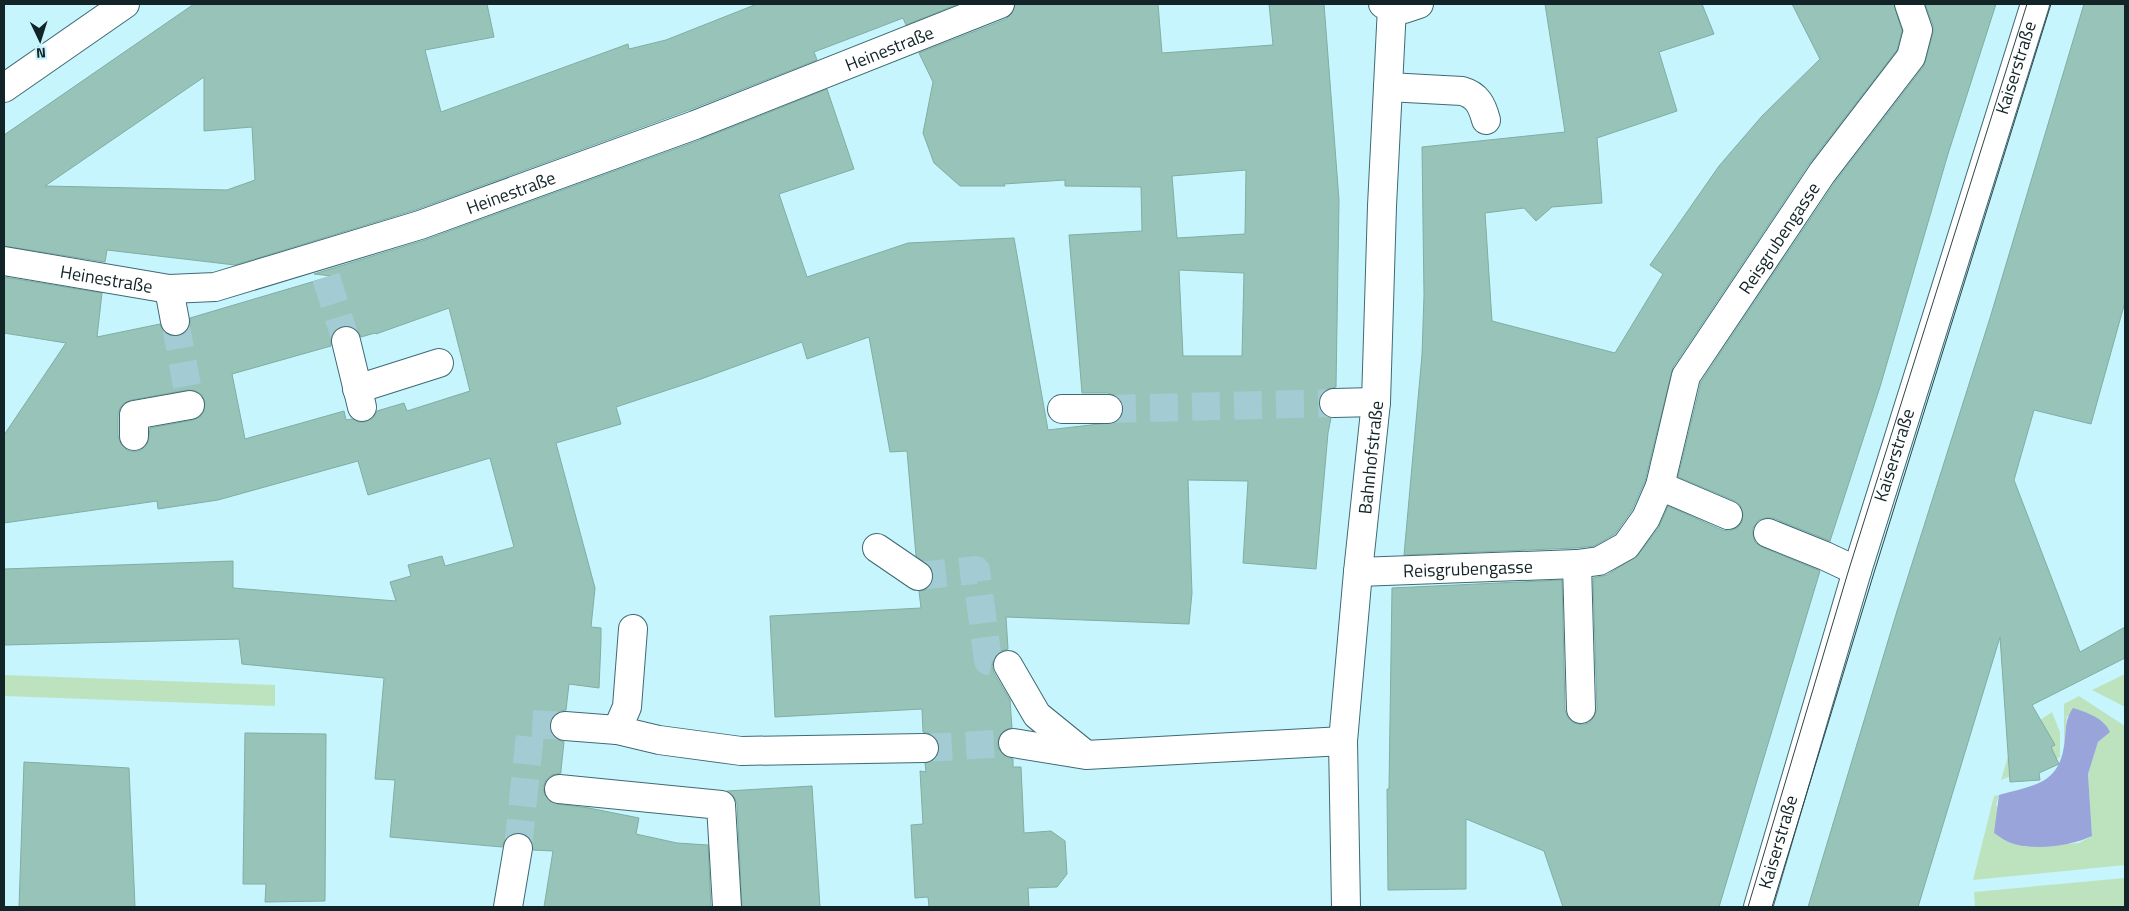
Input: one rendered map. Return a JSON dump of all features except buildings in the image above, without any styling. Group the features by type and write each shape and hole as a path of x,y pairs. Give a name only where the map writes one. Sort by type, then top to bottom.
{"street":[{"path":"4,88 125,4"},
{"name":"Heinestraße","path":"4,261 168,289 215,287 323,267 420,225 695,125 1000,4"},
{"path":"1387,6 1404,9 1420,4"},
{"name":"Reisgrubengasse","path":"1358,572 1577,564 1599,561 1626,546 1646,518 1660,486 1686,376 1822,172 1911,57 1918,30 1909,4"},
{"name":"Kaiserstraße","path":"1758,907 1857,571 2035,4"},
{"name":"Bahnhofstraße","path":"1346,907 1343,741 1376,402 1388,87 1387,6"},
{"path":"1388,87 1470,93 1478,99 1486,120"},
{"path":"168,289 175,321"},
{"path":"346,341 360,398 439,363"},
{"path":"1334,403 1376,402"},
{"path":"134,436 134,415 190,406"},
{"path":"1062,409 1108,409"},
{"path":"1660,486 1728,515"},
{"path":"1768,533 1857,571"},
{"path":"877,548 918,576"},
{"path":"1577,564 1581,709"},
{"path":"617,730 627,707 633,629"},
{"path":"1008,665 1037,715 1086,755"},
{"path":"565,726 617,730 659,740 741,751 924,748"},
{"path":"1013,743 1086,755 1343,741"},
{"path":"559,789 721,806 727,907"},
{"path":"508,907 518,848"}],"green space":[{"path":"2125,674 2125,707 2092,690"},
{"path":"4,675 275,685 275,706 4,696"},
{"path":"2079,696 2125,726 2125,865 1973,880 1994,796 1999,795 1996,805 2025,847 2079,843 2092,836 2088,774 2098,742 2110,731 2067,716 2064,748 2064,704"},
{"path":"2052,712 2060,732 2060,757 2001,780 2013,739"},
{"path":"2125,878 2125,907 1975,907 1974,892"}],"water":[{"path":"2073,708 2099,719 2110,732 2098,742 2088,774 2092,836 2063,845 2041,847 2030,847 2009,842 1994,833 1999,795 2036,784 2045,780 2053,773 2063,753 2067,722"}],"tunnel":[{"path":"326,277 346,341"},
{"path":"175,321 187,386"},
{"path":"1108,409 1334,403"},
{"path":"918,576 976,570 988,661 1008,665"},
{"path":"518,848 531,724 565,726"},
{"path":"924,748 1013,743"}],"tram line":[{"path":"1748,907 1849,569 2027,4"},
{"path":"1772,907 2051,4"}]}
